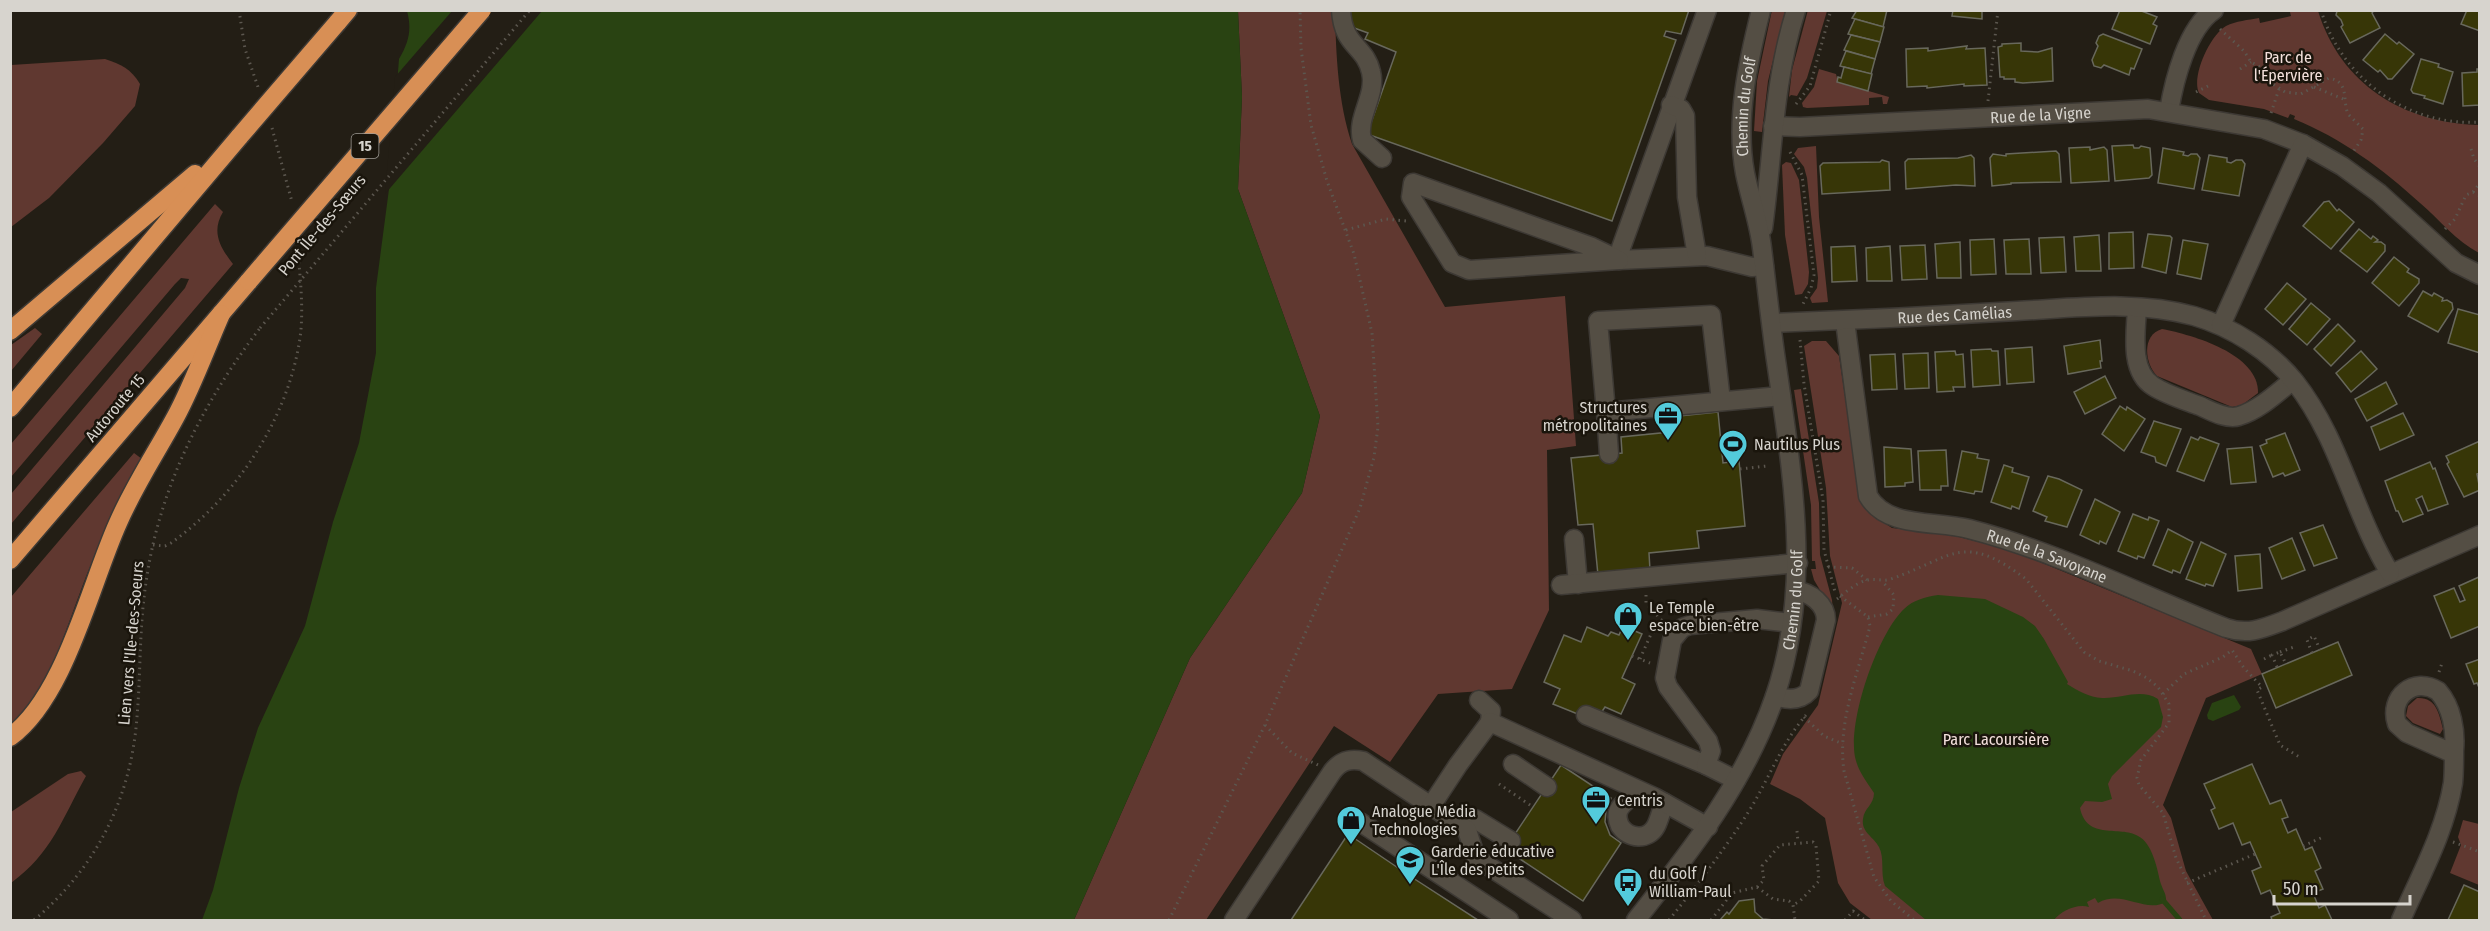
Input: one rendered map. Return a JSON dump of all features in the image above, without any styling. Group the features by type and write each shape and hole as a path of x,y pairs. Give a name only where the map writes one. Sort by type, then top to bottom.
{"highway":[{"path":"10,408 348,10"},
{"name":"Pont Île-des-Sœurs","path":"249,281 482,10"},
{"path":"10,331 118,242 240,136"},
{"name":"Autoroute 15","path":"10,560 249,281"},
{"path":"10,737 34,714 53,685 118,522 176,416 221,314"}],"street":[{"path":"1341,10 1346,36 1364,57 1371,70 1372,87 1361,130 1362,140 1382,158"},
{"path":"1619,260 1621,248 1671,105 1707,10"},
{"name":"Chemin du Golf","path":"1636,921 1708,826 1758,738 1775,696 1796,591 1798,563 1796,502 1761,239 1745,171 1743,135 1746,77 1761,10"},
{"name":"Chemin du Golf","path":"1761,239 1771,172 1773,126 1780,69 1796,10"},
{"path":"2169,111 2176,79 2194,33 2200,22 2216,19"},
{"path":"1671,105 1681,109 1685,116 1687,197 1696,256"},
{"name":"Rue de la Vigne","path":"1773,126 1800,127 2144,109 2169,111 2264,129 2303,144 2342,166 2379,193 2456,263 2480,275"},
{"path":"2221,325 2303,144"},
{"path":"1619,260 1592,247 1413,183 1412,197 1452,262 1469,270 1696,256 1713,257 1752,267 1764,266"},
{"name":"Rue des Camélias","path":"1772,323 2104,307 2178,312 2221,325 2251,344 2293,380 2312,405 2328,432 2376,547 2391,573"},
{"path":"2137,308 2136,347 2139,367 2146,380 2158,388 2220,415 2234,417 2257,408 2293,380"},
{"path":"1609,454 1598,321 1711,315 1721,401"},
{"name":"Rue de la Savoyane","path":"1845,321 1868,496 1873,504 1886,515 1903,520 1965,528 2008,540 2220,626 2244,632 2266,628 2480,535"},
{"path":"1606,412 1781,396"},
{"path":"1574,538 1569,584 1798,563"},
{"path":"1775,696 1793,699 1806,695 1809,691 1826,620 1824,610 1815,598 1802,591 1796,591"},
{"path":"1706,765 1711,751 1708,741 1668,687 1665,678 1675,636 1682,628 1690,625 1757,619 1791,623"},
{"path":"1431,806 1490,722 1491,711 1479,700"},
{"path":"1586,715 1706,765 1736,780"},
{"path":"1490,722 1665,803 1708,826"},
{"path":"2401,921 2443,822 2452,785 2454,754"},
{"path":"1234,921 1332,772 1340,764 1349,760 1363,761 1467,830 1476,858 1572,921"},
{"path":"1513,764 1547,787"},
{"path":"1637,790 1623,801 1618,811 1618,823 1628,834 1639,837 1653,830 1665,803"},
{"path":"1476,819 1511,841"},
{"path":"1360,822 1509,921"}],"path":[{"path":"239,10 245,49 253,73"},
{"name":"Pont Île-des-Sœurs","path":"260,328 530,10"},
{"path":"1169,921 1265,725 1360,508 1374,457 1377,427 1372,333 1346,230 1327,181 1311,125 1301,48 1300,10"},
{"path":"1796,104 1812,80 1831,10"},
{"path":"1988,101 1998,10"},
{"path":"2321,10 2327,30 2346,61 2369,85 2386,97 2427,117 2480,122"},
{"path":"2216,19 2252,62 2260,67 2279,89 2301,94 2322,80 2336,80 2344,89 2348,114 2363,129 2361,140 2352,153"},
{"path":"2240,69 2252,62"},
{"path":"2196,92 2208,86"},
{"path":"2313,87 2346,100"},
{"path":"2271,114 2279,89"},
{"path":"274,134 292,198"},
{"path":"1790,150 1802,175 1814,274 1811,288 1803,302"},
{"path":"2471,150 2480,167"},
{"path":"2473,192 2480,183"},
{"path":"2444,230 2456,219 2468,192 2480,196"},
{"path":"1346,230 1386,219 1428,224"},
{"path":"153,545 165,546 193,526 233,485 255,454 278,407 295,359 301,321 301,291"},
{"name":"Lien vers l'Ile-des-Soeurs","path":"34,921 72,884 94,855 112,823 131,763 136,731 144,594 153,545 172,480 198,423 230,370 260,328"},
{"path":"1740,469 1767,466"},
{"path":"1882,581 1894,595 1893,609 1887,614 1868,617 1838,597 1867,580 1882,581 1910,573 1953,552 1970,551 1979,554 2015,571 2026,579 2090,658 2133,671 2146,678 2163,694 2169,704 2169,723 2141,760 2137,778 2139,785 2163,813 2187,884 2206,921"},
{"path":"1828,567 1852,568 1867,580"},
{"path":"1646,603 1669,627"},
{"path":"1868,617 1870,626 1846,718 1843,744 1844,771 1874,877 1891,901 1914,921"},
{"path":"1640,659 1651,634 1664,623"},
{"path":"2309,632 2311,638"},
{"path":"2312,653 2307,640 2314,636 2320,650"},
{"path":"2264,659 2294,647"},
{"path":"2163,694 2184,674 2232,651 2262,687 2256,690 2280,745 2301,758"},
{"path":"2280,652 2286,664"},
{"path":"2272,655 2277,667"},
{"path":"1632,656 1657,665"},
{"path":"1804,717 1824,736 1843,744"},
{"path":"1265,725 1292,753 1332,772"},
{"path":"1499,784 1533,807"},
{"path":"1797,831 1798,842"},
{"path":"2303,846 2323,837"},
{"path":"1711,921 1732,893 1757,887 1764,880 1762,866 1776,848 1780,845 1809,841 1816,846 1819,881 1793,905"},
{"path":"2453,842 2480,852"},
{"path":"2187,884 2255,854"},
{"path":"1757,887 1773,899 1785,899 1793,905 1795,921"},
{"path":"1845,921 1853,911 1865,921"}],"green space":[{"path":"1772,10 1785,11 1768,81 1762,132 1754,131 1757,81"},
{"path":"1808,10 1827,11 1807,78 1797,96 1789,97 1792,70"},
{"path":"1238,11 1335,11 1341,95 1352,144 1445,307 1565,296 1576,446 1547,450 1549,610 1512,689 1438,694 1390,762 1334,726 1206,920 1074,920 1190,658 1302,493 1320,416 1238,189 1242,97"},
{"name":"Parc de l'Épervière","path":"2318,11 2328,37 2342,60 2359,79 2379,95 2401,108 2425,117 2451,123 2479,125 2479,253 2455,236 2406,190 2376,166 2328,135 2294,119 2295,116 2290,114 2288,118 2264,109 2209,100 2199,93 2197,86 2200,67 2208,47 2220,31 2234,23 2259,18 2260,23 2291,16 2290,12"},
{"path":"105,59 125,68 140,84 135,106 103,143 49,198 11,227 11,65"},
{"path":"1819,69 1836,74 1838,82 1889,97 1887,104 1883,104 1882,97 1869,98 1869,105 1803,107 1802,103 1814,87"},
{"path":"1816,146 1819,217 1828,302 1812,303 1810,298 1817,288 1818,278 1807,178 1804,167 1794,154 1798,148"},
{"path":"1786,162 1791,163 1799,180 1809,272 1808,284 1802,294 1795,295 1785,235 1782,165"},
{"path":"215,204 223,212 219,219 217,233 224,252 233,264 11,524 11,494 185,288 189,279 181,278 175,284 11,477 11,444"},
{"path":"35,328 42,334 11,371 11,345"},
{"path":"2162,329 2206,342 2236,357 2248,367 2255,379 2258,393 2242,405 2232,407 2157,376 2150,364 2147,350 2151,337"},
{"name":"Parc Lacoursière","path":"1812,341 1826,341 1839,356 1860,498 1869,513 1892,528 1947,534 2011,550 2251,649 2262,674 2206,698 2163,805 2171,818 2186,871 2213,920 1872,920 1850,903 1838,883 1825,818 1800,799 1770,784 1783,754 1818,705 1842,603 1830,556 1826,488 1804,346"},
{"path":"1801,389 1819,503 1820,555 1833,612 1814,580 1811,569 1816,569 1815,561 1812,561 1811,505 1794,390"},
{"path":"134,453 142,459 83,583 50,669 26,708 11,725 11,597"},
{"path":"2417,698 2429,700 2436,707 2443,729 2440,734 2413,723 2406,716 2408,706"},
{"path":"81,771 86,776 55,834 37,860 11,883 11,812 68,774"},
{"path":"2463,820 2479,824 2479,885 2450,873 2461,845 2458,837"}],"shaded area":[{"path":"407,11 1238,11 1242,97 1238,189 1320,416 1302,493 1190,658 1074,920 202,920 213,890 239,788 258,728 305,626 333,522 359,443 376,353 376,288 389,189 399,59 409,30"},
{"path":"1938,595 1985,599 2023,617 2035,626 2044,639 2068,682 2067,684 2079,691 2102,698 2144,694 2158,699 2163,717 2161,727 2112,776 2108,784 2112,799 2102,802 2085,801 2080,808 2089,825 2105,830 2131,833 2143,839 2153,856 2166,902 2150,905 2107,899 2098,903 2095,898 2087,902 2089,907 2079,906 2070,909 2054,920 1926,920 1885,886 1881,852 1863,824 1865,812 1874,793 1856,762 1854,741 1856,722 1860,701 1875,657 1894,621 1911,603"},
{"path":"2234,695 2241,707 2239,710 2213,721 2208,719 2207,715 2212,703"}],"pier":[{"path":"452,11 542,11 385,194 395,77"}],"building":[{"path":"1351,10 1689,10 1681,34 1666,31 1664,36 1676,40 1612,221 1367,134 1396,52 1365,39 1368,33 1346,25"},
{"path":"1857,10 1887,10 1883,27 1852,18"},
{"path":"1953,10 1982,10 1982,19 1952,16"},
{"path":"2120,10 2139,10 2157,17 2153,24 2157,26 2150,44 2112,29"},
{"path":"2374,10 2372,13 2380,28 2350,43 2341,27 2343,25 2341,20 2336,15 2337,11"},
{"path":"2467,10 2480,10 2480,31 2461,24"},
{"path":"1855,19 1884,27 1880,42 1848,34"},
{"path":"2103,34 2142,49 2129,75 2104,65 2101,68 2094,66 2092,60 2098,46 2096,43 2099,36"},
{"path":"2385,34 2414,54 2392,79 2388,79 2380,70 2378,72 2363,60"},
{"path":"1851,35 1880,42 1875,59 1844,50"},
{"path":"2021,43 2021,51 2038,52 2052,48 2053,81 2023,83 2015,82 2015,79 2000,77 1998,47 2002,44"},
{"path":"1967,46 1966,49 1985,48 1987,85 1907,87 1906,49 1928,48 1928,51"},
{"path":"1846,51 1875,59 1871,74 1840,66"},
{"path":"2421,59 2439,64 2438,67 2453,72 2443,104 2424,98 2425,96 2413,93 2411,90"},
{"path":"1844,67 1872,74 1868,91 1837,82 1838,77 1841,78"},
{"path":"2477,69 2480,69 2480,105 2463,106 2462,73 2477,72"},
{"path":"2133,145 2134,148 2141,146 2150,148 2152,175 2149,178 2115,181 2112,146"},
{"path":"2090,147 2090,150 2104,147 2107,150 2109,181 2071,183 2069,148"},
{"path":"2163,148 2184,152 2183,155 2188,156 2197,154 2200,158 2194,189 2158,183"},
{"path":"2056,151 2059,154 2061,182 2011,183 1992,186 1990,158 1993,154 2006,156 2006,154"},
{"path":"1971,155 1974,158 1975,186 1956,185 1906,189 1905,162 1908,159 1958,158"},
{"path":"2209,155 2227,158 2227,162 2231,163 2242,160 2245,164 2239,196 2202,190"},
{"path":"1882,160 1889,162 1890,190 1822,194 1820,166 1823,163 1880,162"},
{"path":"2329,201 2337,211 2339,209 2354,222 2331,249 2303,226 2324,202"},
{"path":"2359,229 2371,239 2373,236 2378,240 2375,242 2385,245 2385,251 2367,272 2340,251"},
{"path":"2133,232 2134,268 2109,269 2109,233"},
{"path":"2148,234 2172,238 2166,273 2142,267"},
{"path":"2099,235 2101,271 2076,271 2074,237"},
{"path":"2064,237 2066,272 2041,273 2039,238"},
{"path":"1994,239 1996,274 1971,275 1970,240"},
{"path":"2029,239 2031,274 2006,274 2004,240"},
{"path":"2183,240 2208,244 2201,279 2177,274"},
{"path":"1960,242 1961,278 1937,278 1935,244"},
{"path":"1925,245 1927,279 1902,280 1900,246"},
{"path":"1855,246 1857,281 1832,282 1831,247"},
{"path":"1890,246 1892,281 1867,281 1866,248"},
{"path":"2394,257 2409,269 2407,272 2419,279 2419,283 2399,306 2372,283"},
{"path":"2287,283 2306,299 2283,325 2265,309"},
{"path":"2423,291 2432,296 2434,293 2443,298 2442,301 2447,300 2452,303 2453,309 2438,332 2408,316"},
{"path":"2311,303 2330,319 2307,345 2289,329"},
{"path":"2458,309 2480,315 2480,353 2448,343"},
{"path":"2338,324 2355,341 2331,366 2314,349"},
{"path":"2100,340 2101,368 2068,374 2064,346"},
{"path":"2032,347 2034,382 2007,384 2005,349"},
{"path":"1971,350 1998,351 2000,385 1973,387"},
{"path":"1955,351 1956,355 1963,354 1965,387 1953,387 1954,391 1937,392 1935,352"},
{"path":"2361,351 2377,369 2351,392 2336,373"},
{"path":"1928,353 1929,388 1905,389 1903,354"},
{"path":"1895,354 1897,389 1872,390 1870,355"},
{"path":"2105,376 2116,398 2085,414 2074,392"},
{"path":"2386,382 2397,404 2367,421 2355,399"},
{"path":"2120,406 2126,410 2127,407 2145,419 2124,451 2102,434"},
{"path":"1718,412 1723,463 1739,461 1745,526 1697,531 1699,548 1649,553 1650,570 1598,575 1593,524 1578,525 1571,458 1622,453 1621,437 1670,432 1669,417"},
{"path":"2403,413 2414,435 2380,450 2371,427"},
{"path":"2154,421 2181,429 2166,466 2156,462 2155,457 2141,452"},
{"path":"2285,433 2300,470 2285,476 2283,473 2273,477 2260,446 2267,443 2266,440"},
{"path":"2191,437 2198,440 2200,437 2219,444 2204,481 2177,471"},
{"path":"2480,441 2480,473 2477,474 2480,490 2464,497 2447,464 2449,462 2446,456"},
{"path":"1884,447 1911,449 1913,482 1905,483 1905,486 1885,487"},
{"path":"2252,447 2256,482 2231,484 2227,449"},
{"path":"1946,450 1948,486 1941,486 1941,490 1920,490 1918,451"},
{"path":"1962,451 1978,454 1977,458 1989,460 1982,492 1975,491 1974,494 1954,490"},
{"path":"2430,462 2433,469 2435,468 2448,504 2428,511 2422,496 2416,499 2423,514 2403,522 2396,511 2385,481"},
{"path":"2004,465 2013,468 2012,472 2029,477 2019,509 2012,506 2011,509 1991,502"},
{"path":"2048,476 2082,490 2067,527 2045,521 2047,517 2033,511"},
{"path":"2095,499 2120,512 2106,544 2100,541 2099,544 2080,535"},
{"path":"2133,514 2148,520 2149,517 2159,521 2144,558 2138,556 2137,559 2118,551"},
{"path":"2323,525 2337,558 2314,566 2300,533"},
{"path":"2168,529 2193,542 2180,573 2173,570 2172,573 2153,565"},
{"path":"2292,538 2305,570 2282,579 2269,548"},
{"path":"2201,542 2226,554 2213,586 2206,584 2205,586 2186,579"},
{"path":"2260,554 2262,588 2238,591 2235,556"},
{"path":"2479,577 2480,626 2451,638 2434,596 2454,588 2460,602 2465,600 2459,586"},
{"path":"1623,626 1642,634 1622,678 1635,684 1621,714 1605,707 1601,713 1585,717 1553,704 1560,689 1544,682 1564,635 1581,642 1587,627 1608,636 1611,632 1619,635"},
{"path":"2338,642 2352,675 2276,708 2262,674"},
{"path":"2480,659 2480,690 2477,683 2474,684 2466,664"},
{"path":"2252,764 2270,804 2281,800 2288,817 2282,819 2288,833 2296,829 2305,850 2312,847 2321,868 2315,871 2323,889 2313,893 2319,908 2325,905 2332,920 2272,920 2271,917 2280,913 2270,890 2261,894 2252,871 2261,867 2250,842 2242,845 2233,823 2219,829 2211,810 2215,808 2204,784"},
{"path":"1561,765 1611,798 1605,822 1610,835 1621,843 1583,901 1505,849"},
{"path":"1348,834 1413,878 1478,920 1291,920"},
{"path":"2464,885 2480,892 2480,920 2448,920"},
{"path":"1754,899 1755,912 1763,919 1774,920 1720,920 1727,912 1729,914 1739,901"}],"waterway":[{"path":"2162,899 2180,920"}],"place":[{"name":"Structures métropolitaines","path":"1668,442"},
{"name":"Nautilus Plus","path":"1733,470"},
{"name":"Le Temple espace bien-être","path":"1628,642"},
{"name":"Centris","path":"1596,826"},
{"name":"Analogue Média Technologies","path":"1351,846"},
{"name":"Garderie éducative L'Île des petits","path":"1410,886"},
{"name":"du Golf / William-Paul","path":"1628,908"}]}
